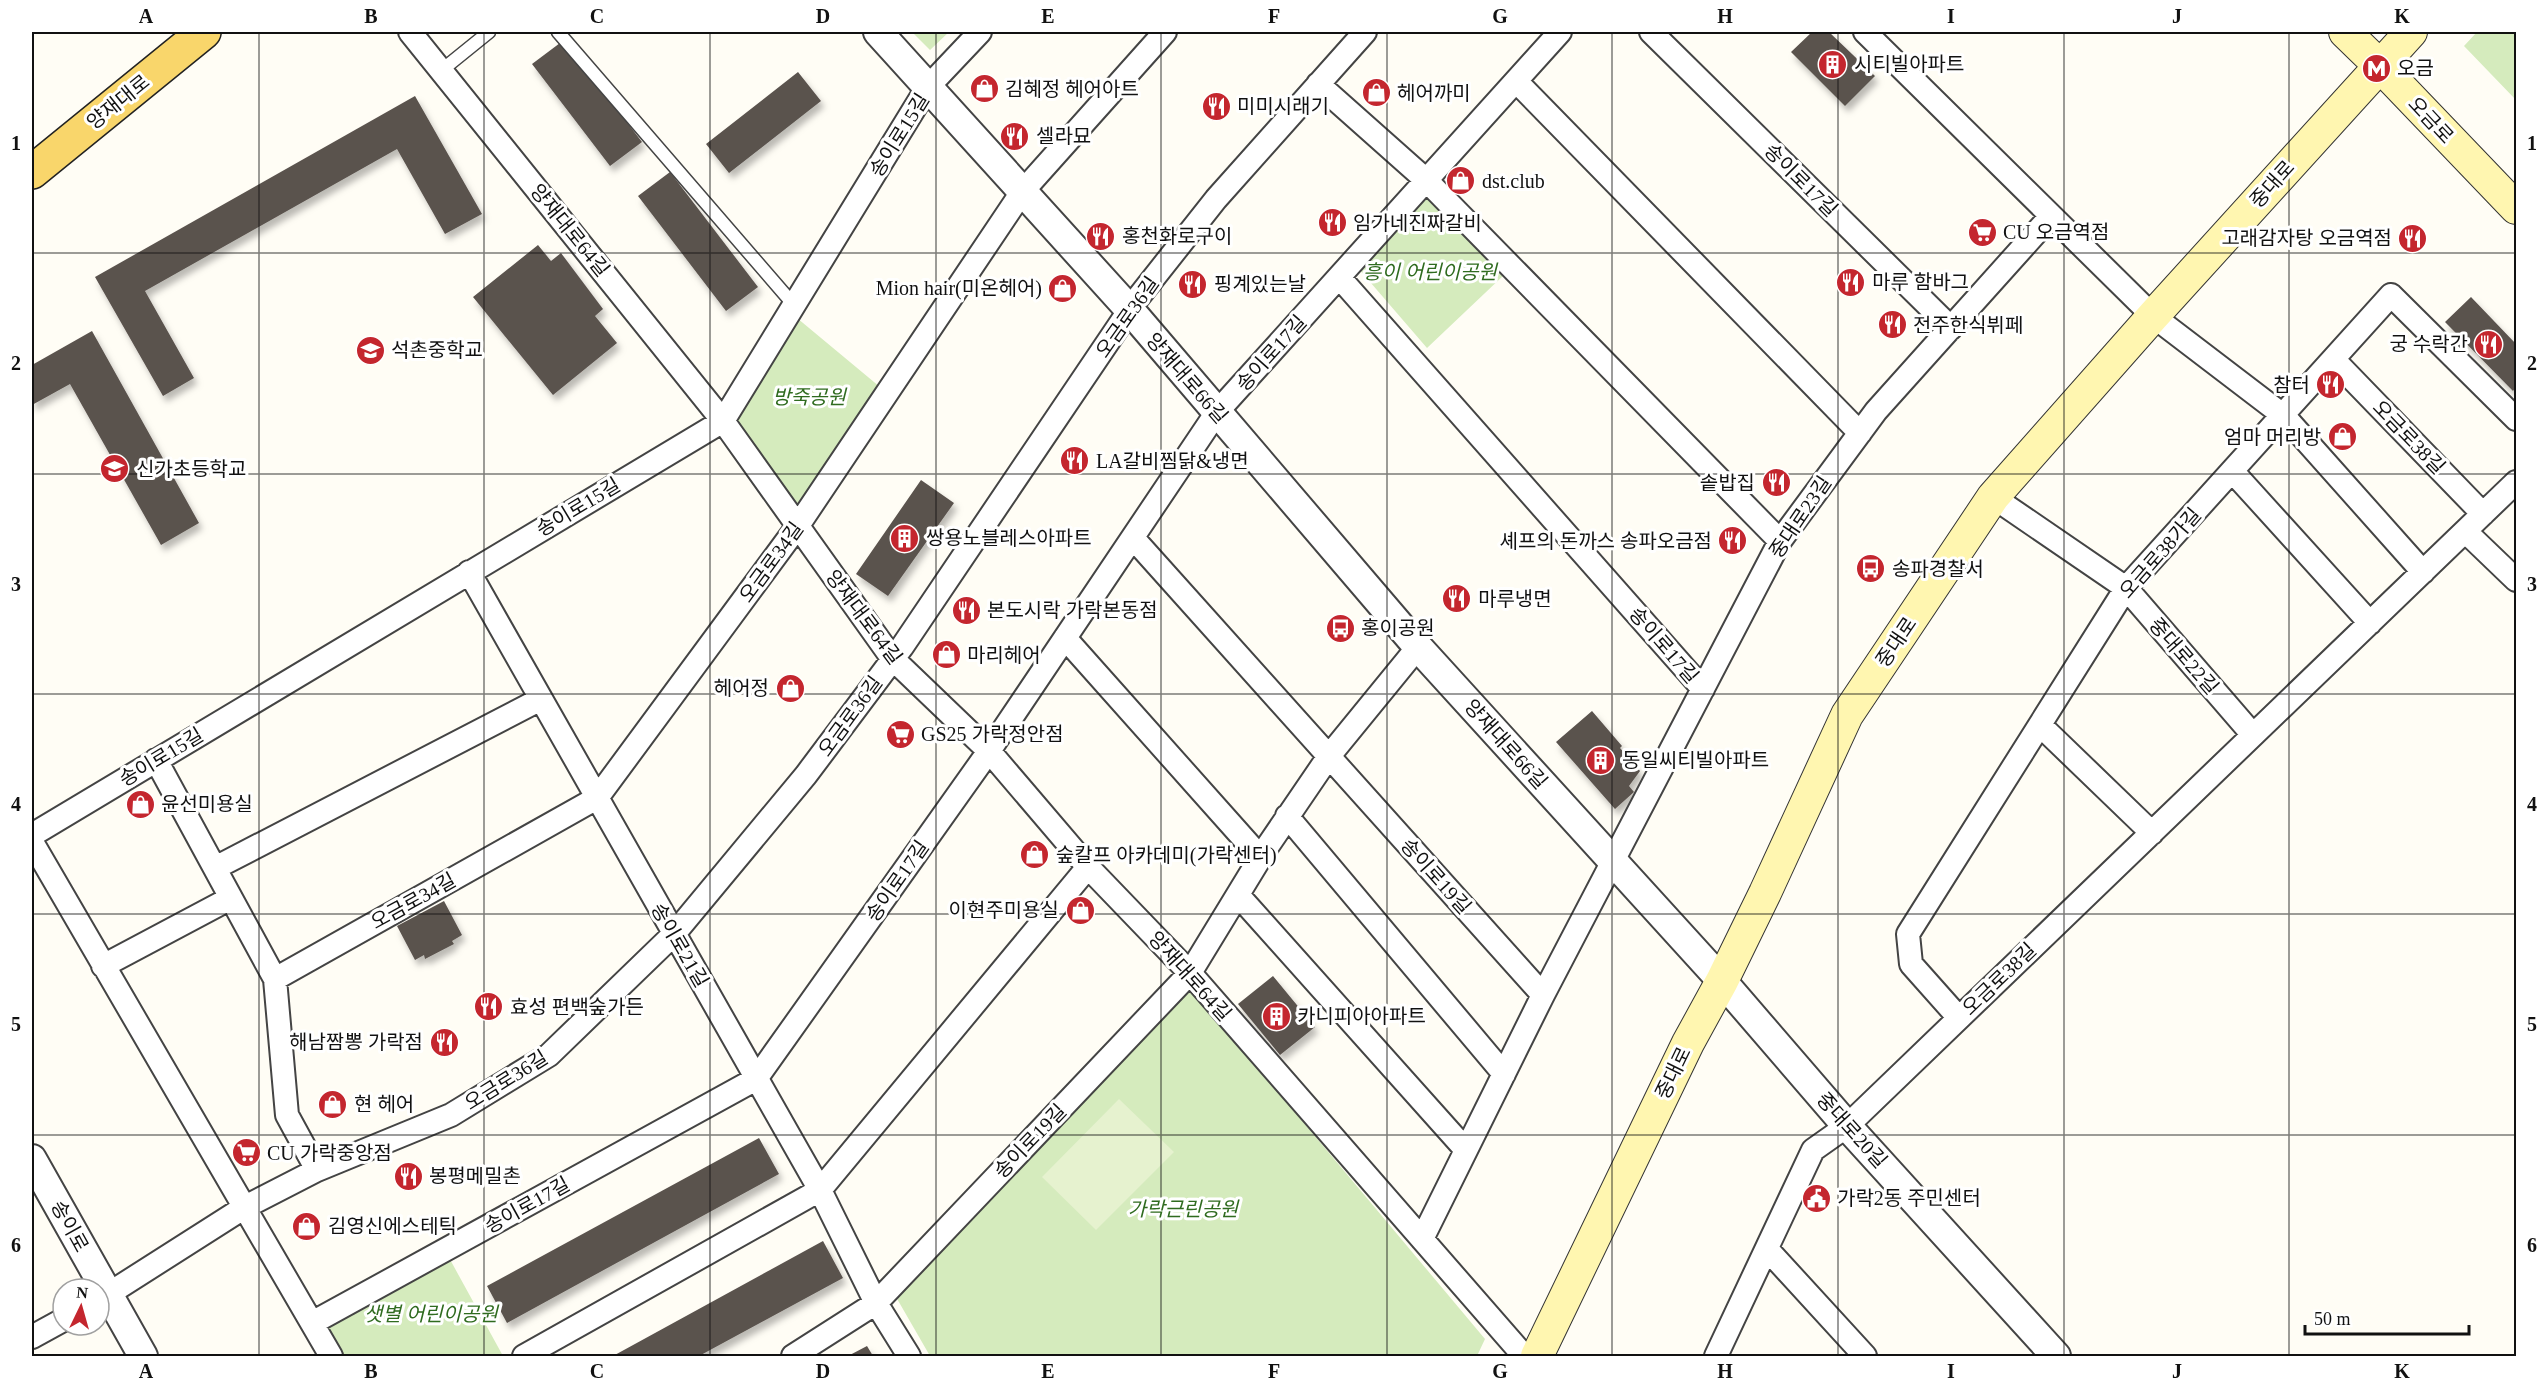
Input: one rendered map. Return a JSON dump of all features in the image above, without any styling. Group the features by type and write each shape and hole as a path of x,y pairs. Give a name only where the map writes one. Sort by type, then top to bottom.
{"main road":[{"name":"양재대로","path":"32,172 204,32"},
{"name":"오금로","path":"2345,32 2517,208"},
{"name":"중대로","path":"1537,1356 1688,1043 1722,981 1847,716 1993,497 2152,316 2411,32"}],"street":[{"name":"양재대로64길","path":"411,32 723,421 892,658 989,751 1088,867 1190,973 1524,1356"},
{"name":"양재대로66길","path":"878,32 1130,310 1418,647 1722,981"},
{"name":"송이로15길","path":"32,835 723,421 927,88 980,32"},
{"name":"오금로34길","path":"275,979 597,798 797,527 1022,192 1165,32"},
{"name":"오금로36길","path":"111,1293 245,1207 317,1170 451,1115 549,1055 674,934 806,775 902,647 1130,310 1216,199 1365,32"},
{"name":"송이로17길","path":"312,1323 756,1079 989,751 1217,412 1560,32"},
{"name":"송이로17길","path":"1651,32 1951,328"},
{"path":"1865,32 2152,316 2284,416 2423,572"},
{"path":"1516,81 1860,433"},
{"path":"1318,84 1426,180 1780,541"},
{"name":"중대로23길","path":"1613,861 1780,541 1876,411 2051,216"},
{"name":"송이로17길","path":"1339,277 1703,689"},
{"name":"오금로38가길","path":"1959,1018 1911,964 1908,934 2126,588 2284,416 2391,295 2517,419"},
{"name":"오금로38길","path":"2334,360 2484,514"},
{"path":"2233,472 2370,623"},
{"name":"오금로38길","path":"1716,1356 1813,1150 1847,1126 2517,482"},
{"name":"중대로22길","path":"1993,497 2126,588 2253,735"},
{"path":"2465,531 2517,580"},
{"name":"송이로19길","path":"1133,538 1543,995"},
{"name":"송이로21길","path":"469,572 820,1190 876,1303 909,1356"},
{"path":"1065,638 1261,858"},
{"name":"송이로19길","path":"793,1356 876,1303 1190,973 1287,816 1329,756 1418,647"},
{"path":"215,868 541,699"},
{"path":"2040,725 2152,832"},
{"path":"156,760 275,979 287,1115 317,1170"},
{"path":"1287,816 1504,1074"},
{"path":"32,842 331,1356"},
{"path":"1422,1239 1543,995 1613,861"},
{"path":"524,1356 820,1190 1088,867"},
{"path":"1238,895 1466,1150"},
{"path":"103,966 231,898"},
{"name":"중대로20길","path":"1722,981 1847,1126 2056,1356"},
{"name":"송이로","path":"32,1159 94,1277"},
{"path":"1767,1249 1865,1356"},
{"name":"송이로","path":"111,1308 143,1356"},
{"path":"32,1337 51,1327"}],"lane":[{"path":"442,70 489,32"},
{"path":"558,32 794,305"}],"green space":[{"path":"912,32 949,32 930,50"},
{"path":"2477,32 2516,32 2516,100 2464,46"},
{"name":"흥이 어린이공원","path":"1427,192 1504,275 1427,348 1358,268"},
{"name":"방죽공원","path":"797,318 880,387 795,508 735,421"},
{"name":"가락근린공원","path":"1190,987 1485,1339 1477,1356 930,1356 896,1297"},
{"path":"1119,1099 1174,1152 1096,1230 1042,1177"},
{"name":"샛별 어린이공원","path":"447,1254 503,1356 342,1356 325,1325"}],"building":[{"name":"시티빌아파트","path":"1812,32 1829,32 1875,76 1845,106 1791,52"},
{"path":"564,40 642,142 610,166 532,64"},
{"path":"798,72 821,101 729,173 706,144"},
{"path":"415,96 482,214 445,234 397,149 145,291 194,378 163,396 95,277"},
{"path":"670,172 758,287 726,311 638,196"},
{"path":"538,245 551,261 561,253 603,309 595,316 617,343 553,395 473,297"},
{"path":"2471,297 2516,344 2516,387 2513,391 2445,322"},
{"path":"92,331 199,523 161,545 70,384 32,405 32,365"},
{"name":"쌍용노블레스아파트","path":"921,480 954,503 888,596 856,574"},
{"name":"동일씨티빌아파트","path":"1592,711 1640,771 1629,786 1634,792 1615,809 1556,742"},
{"path":"444,901 462,935 452,941 454,944 425,959 424,955 415,960 397,926"},
{"name":"카니피아아파트","path":"1273,976 1315,1027 1280,1055 1238,1004"},
{"path":"759,1138 779,1174 507,1323 487,1286"},
{"path":"823,1241 843,1278 699,1356 613,1356"},
{"path":"867,1346 873,1356 848,1356"}],"place":[{"name":"시티빌아파트","path":"1833,64"},
{"name":"오금","path":"2376,68"},
{"name":"김혜정 헤어아트","path":"984,89"},
{"name":"헤어까미","path":"1376,93"},
{"name":"미미시래기","path":"1216,106"},
{"name":"셀라묘","path":"1015,136"},
{"name":"dst.club","path":"1461,181"},
{"name":"임가네진짜갈비","path":"1332,223"},
{"name":"CU 오금역점","path":"1982,232"},
{"name":"홍천화로구이","path":"1101,236"},
{"name":"고래감자탕 오금역점","path":"2413,238"},
{"name":"마루 함바그","path":"1851,282"},
{"name":"핑계있는날","path":"1193,284"},
{"name":"Mion hair(미온헤어)","path":"1063,288"},
{"name":"전주한식뷔페","path":"1892,325"},
{"name":"궁 수락간","path":"2489,344"},
{"name":"석촌중학교","path":"370,350"},
{"name":"참터","path":"2331,385"},
{"name":"엄마 머리방","path":"2342,437"},
{"name":"LA갈비찜닭&냉면","path":"1075,461"},
{"name":"신가초등학교","path":"115,469"},
{"name":"솥밥집","path":"1776,483"},
{"name":"쌍용노블레스아파트","path":"905,538"},
{"name":"셰프의 돈까스 송파오금점","path":"1733,541"},
{"name":"송파경찰서","path":"1871,569"},
{"name":"마루냉면","path":"1457,599"},
{"name":"본도시락 가락본동점","path":"966,610"},
{"name":"홍이공원","path":"1340,628"},
{"name":"마리헤어","path":"946,655"},
{"name":"헤어정","path":"790,688"},
{"name":"GS25 가락정안점","path":"900,734"},
{"name":"동일씨티빌아파트","path":"1601,760"},
{"name":"윤선미용실","path":"140,804"},
{"name":"숲칼프 아카데미(가락센터)","path":"1035,855"},
{"name":"이현주미용실","path":"1080,910"},
{"name":"효성 편백숲가든","path":"489,1007"},
{"name":"카니피아아파트","path":"1276,1016"},
{"name":"해남짬뽕 가락점","path":"444,1042"},
{"name":"현 헤어","path":"333,1104"},
{"name":"CU 가락중앙점","path":"246,1153"},
{"name":"봉평메밀촌","path":"408,1176"},
{"name":"가락2동 주민센터","path":"1816,1198"},
{"name":"김영신에스테틱","path":"307,1226"}]}
